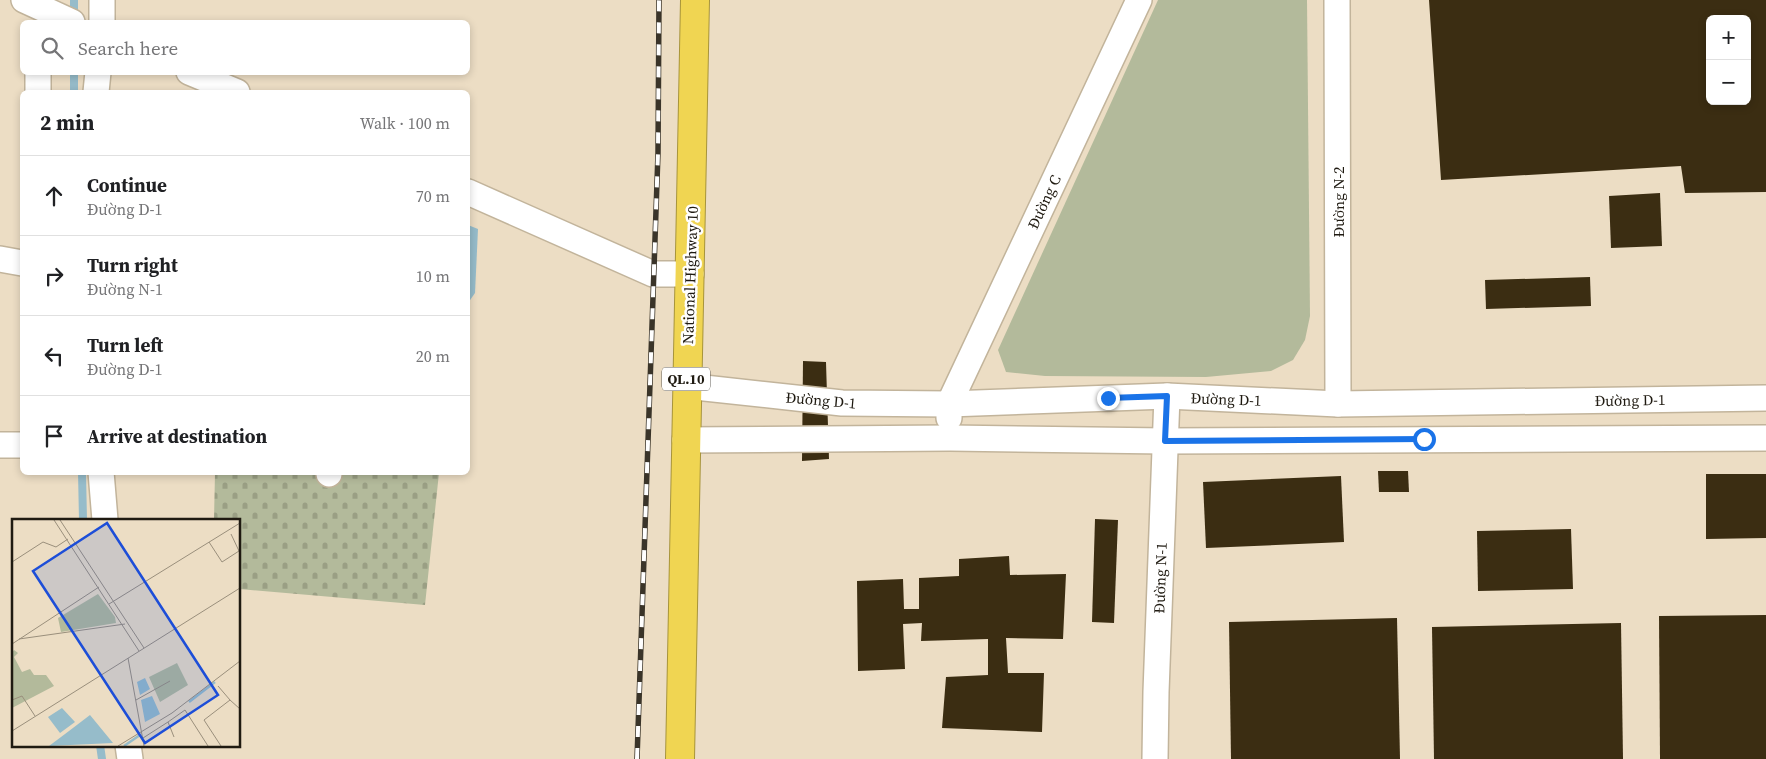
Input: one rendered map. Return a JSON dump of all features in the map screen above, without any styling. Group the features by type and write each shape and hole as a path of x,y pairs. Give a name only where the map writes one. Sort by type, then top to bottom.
{"highway":[{"name":"National Highway 10","path":"680,759 695,0"}],"street":[{"path":"102,0 102,20"},
{"name":"Đường C","path":"949,404 1139,0"},
{"name":"Đường N-2","path":"1337,0 1338,404"},
{"path":"38,75 38,90"},
{"path":"96,90 98,75"},
{"path":"196,75 232,90"},
{"path":"470,193 653,274 690,274"},
{"path":"0,258 20,263"},
{"name":"Đường D-1","path":"686,386 842,403 949,404 1167,396 1338,404 1766,398"},
{"name":"Đường N-1","path":"1155,759 1167,396"},
{"path":"949,404 950,438"},
{"path":"685,440 950,438 1165,441 1766,438"},
{"path":"0,445 20,445"},
{"path":"100,475 105,519"},
{"path":"128,746 130,759"}],"green space":[{"path":"1158,0 1307,0 1310,316 1305,340 1293,360 1271,371 1206,377 1045,376 1006,372 998,350"},
{"path":"215,475 439,475 425,605 240,589 240,519 214,519"}],"water":[{"path":"470,226 478,229 475,293 470,300"}],"building":[{"path":"1429,0 1766,0 1766,192 1685,193 1681,166 1441,180"},
{"path":"1660,193 1662,246 1611,248 1609,196"},
{"path":"1590,277 1591,306 1486,309 1485,280"},
{"path":"803,361 826,362 829,459 802,461"},
{"path":"1378,471 1408,471 1409,492 1379,492"},
{"path":"1706,474 1766,474 1766,538 1706,539"},
{"path":"1341,476 1344,542 1206,548 1203,482"},
{"path":"1095,519 1118,520 1114,623 1092,622"},
{"path":"1571,529 1573,589 1478,591 1477,531"},
{"path":"1009,556 1010,575 1066,574 1063,639 1006,638 1008,673 1044,673 1042,732 942,728 946,677 988,675 988,639 921,641 922,623 903,624 905,669 858,671 857,581 903,579 904,609 919,609 919,578 959,576 959,559"},
{"path":"1766,615 1766,759 1660,759 1659,616"},
{"path":"1397,618 1400,759 1231,759 1229,622"},
{"path":"1621,623 1623,759 1434,759 1432,627"}],"waterway":[{"path":"74,0 74,18"},
{"path":"74,75 74,90"},
{"path":"82,475 83,519"},
{"path":"100,746 102,759"}],"railway":[{"path":"637,759 658,153 659,0"}],"route":[{"path":"1108,398 1167,396 1165,441 1424,439"}]}
